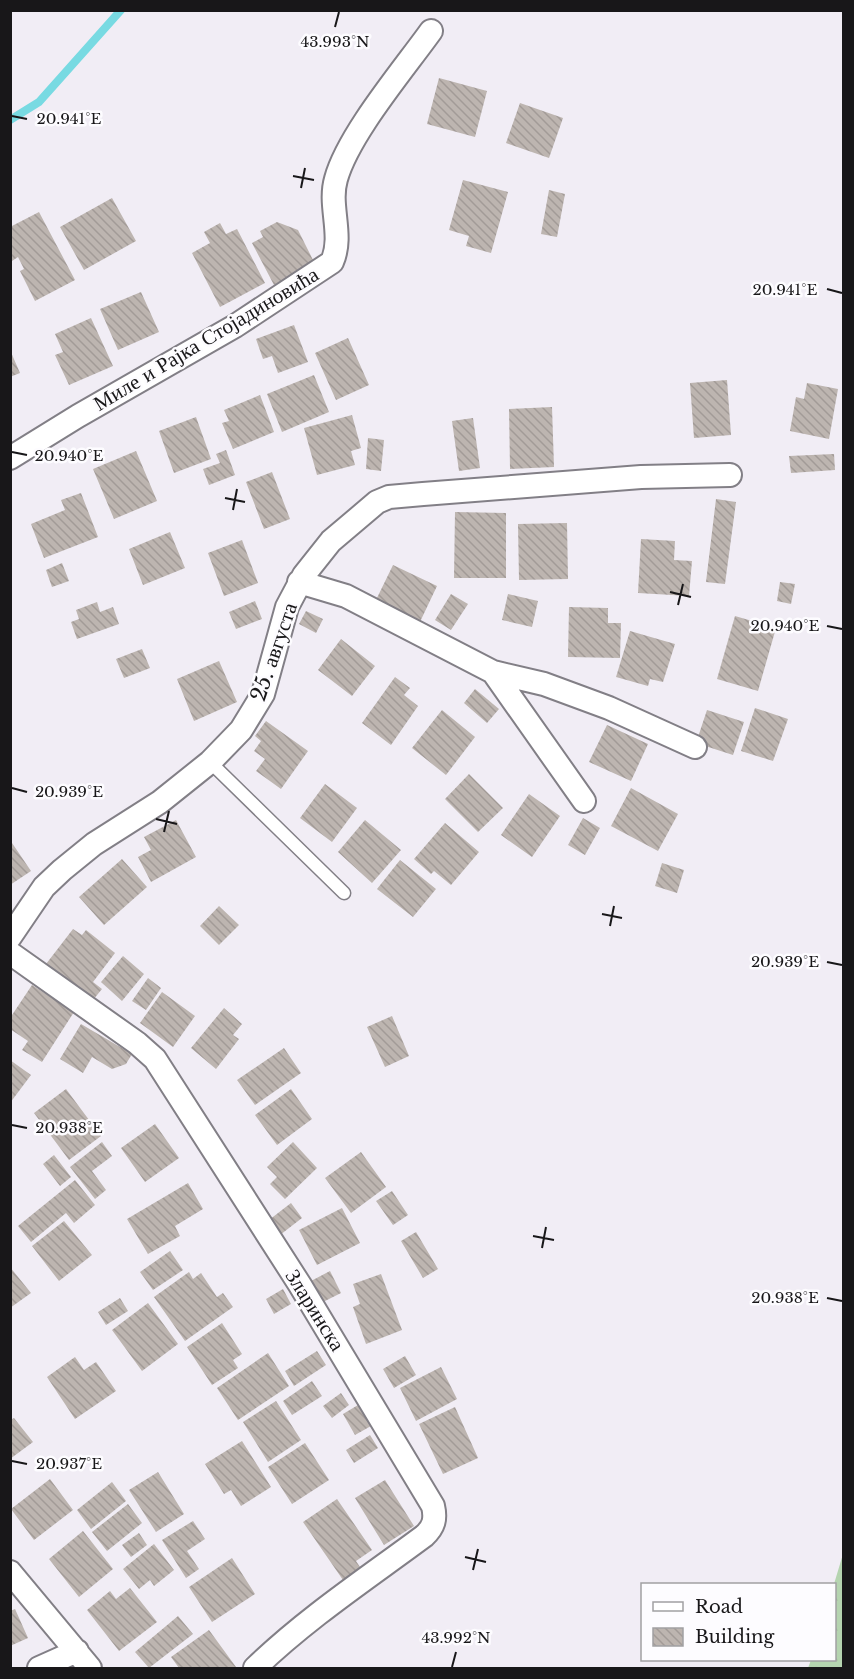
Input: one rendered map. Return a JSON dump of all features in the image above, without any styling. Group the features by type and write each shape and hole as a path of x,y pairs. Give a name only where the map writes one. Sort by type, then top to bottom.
{"street":[{"name":"Миле и Рајка Стојадиновића","path":"10,458 78,416 235,326 332,262 337,242 334,185 342,162 359,133 431,31"},
{"name":"25. августа","path":"10,937 44,887 62,870 94,844 160,802 210,762 241,730 262,694 280,626 299,582 322,552 367,508 389,497 641,477 730,475"},
{"path":"299,582 316,585 346,596 493,672 521,676 609,708 695,747"},
{"path":"493,672 584,801"},
{"name":"Зларинска","path":"10,953 123,1032 155,1059 300,1285 433,1506 435,1517 432,1529 334,1600 255,1668"},
{"path":"10,1572 83,1660 39,1668"}],"lane":[{"path":"210,762 344,893"}],"green space":[{"path":"843,1554 843,1668 808,1668 811,1661 836,1661 834,1583"}],"building":[{"path":"439,78 487,91 475,137 427,124"},
{"path":"520,103 563,118 549,158 506,143"},
{"path":"463,180 508,192 491,253 466,246 469,236 449,230"},
{"path":"549,190 565,194 557,237 541,234"},
{"path":"112,198 136,241 84,270 60,227"},
{"path":"39,212 75,280 35,301 20,271 24,269 18,257 12,261 10,258 10,227"},
{"path":"277,222 298,230 315,264 274,285 252,243 263,237 260,231"},
{"path":"220,223 226,234 237,229 265,283 220,307 192,253 210,243 204,232"},
{"path":"141,292 159,332 118,350 100,309"},
{"path":"91,318 113,366 69,385 55,355 63,352 55,334"},
{"path":"294,325 308,362 278,373 272,356 263,359 256,339"},
{"path":"348,338 369,385 336,400 315,353"},
{"path":"10,350 20,373 10,377"},
{"path":"314,375 329,412 282,432 267,394"},
{"path":"727,380 731,435 694,438 690,383"},
{"path":"807,383 838,389 829,439 790,431 796,397 804,399"},
{"path":"260,395 274,432 233,449 222,423 229,421 224,410"},
{"path":"552,407 554,467 510,469 509,409"},
{"path":"352,415 361,448 351,451 355,465 317,475 304,428"},
{"path":"196,417 211,459 174,473 159,431"},
{"path":"473,418 480,468 459,471 452,421"},
{"path":"368,438 384,440 381,471 366,469"},
{"path":"226,450 235,475 209,485 203,469 220,463 216,454"},
{"path":"136,451 157,501 114,519 93,469"},
{"path":"834,454 835,470 791,473 789,456"},
{"path":"272,472 290,519 264,529 246,482"},
{"path":"81,493 98,537 44,558 31,524 65,510 61,500"},
{"path":"716,499 736,502 725,584 706,582"},
{"path":"455,512 506,513 506,578 454,578"},
{"path":"567,523 568,579 519,580 518,524"},
{"path":"170,532 185,568 143,585 129,549"},
{"path":"641,539 675,541 674,560 692,561 689,596 638,593"},
{"path":"242,540 258,583 224,596 208,553"},
{"path":"62,563 69,581 52,587 46,570"},
{"path":"393,565 437,586 419,624 375,602"},
{"path":"780,582 795,584 791,604 777,601"},
{"path":"451,594 468,604 451,630 435,620"},
{"path":"508,594 538,601 532,627 502,620"},
{"path":"255,601 262,619 236,629 229,612"},
{"path":"97,602 100,612 113,607 119,624 77,639 71,622 79,619 76,610"},
{"path":"569,607 608,608 608,623 621,623 620,658 568,657"},
{"path":"306,611 323,619 316,633 299,624"},
{"path":"735,616 776,628 758,691 717,679"},
{"path":"630,631 675,644 663,682 650,679 648,686 616,677"},
{"path":"341,639 375,666 352,696 318,670"},
{"path":"142,649 150,668 124,678 116,659"},
{"path":"219,661 237,702 194,721 177,679"},
{"path":"395,677 410,688 404,695 418,706 391,745 362,723"},
{"path":"475,689 499,709 487,723 464,703"},
{"path":"755,708 788,719 773,761 741,751"},
{"path":"442,710 475,737 446,775 412,748"},
{"path":"707,710 744,722 733,755 696,743"},
{"path":"266,721 308,751 281,789 256,771 265,759 254,751 261,741 255,736"},
{"path":"607,725 648,744 631,781 589,762"},
{"path":"469,774 503,808 478,832 445,799"},
{"path":"325,784 357,808 332,842 300,818"},
{"path":"631,788 678,814 658,851 611,826"},
{"path":"529,794 560,816 532,857 501,835"},
{"path":"583,818 600,828 585,855 568,845"},
{"path":"176,820 196,857 151,882 138,857 151,850 144,837"},
{"path":"365,820 401,850 372,883 338,852"},
{"path":"445,823 479,852 451,885 434,871 431,874 414,859"},
{"path":"10,840 31,871 10,885"},
{"path":"122,859 147,887 104,925 79,897"},
{"path":"400,860 436,889 413,917 377,889"},
{"path":"662,863 684,870 677,893 655,886"},
{"path":"219,906 239,925 219,945 200,926"},
{"path":"73,929 82,935 86,930 115,953 93,982 102,989 93,1000 46,964"},
{"path":"123,956 144,974 122,1001 101,982"},
{"path":"148,978 161,988 146,1010 132,1001"},
{"path":"32,985 74,1012 42,1062 22,1050 28,1041 10,1029 10,1018"},
{"path":"162,992 195,1016 173,1047 140,1023"},
{"path":"224,1008 242,1024 233,1035 239,1039 216,1069 191,1048"},
{"path":"392,1016 409,1056 385,1067 367,1027"},
{"path":"81,1024 132,1054 126,1064 112,1069 92,1057 83,1073 60,1059"},
{"path":"284,1048 301,1073 255,1105 237,1080"},
{"path":"10,1060 31,1075 10,1103"},
{"path":"66,1089 101,1136 69,1160 34,1113"},
{"path":"291,1089 312,1119 277,1145 255,1115"},
{"path":"155,1124 179,1158 145,1182 121,1148"},
{"path":"102,1142 112,1156 92,1171 106,1190 95,1199 70,1167"},
{"path":"293,1142 317,1168 285,1199 270,1184 277,1177 267,1167"},
{"path":"361,1152 386,1187 351,1213 325,1178"},
{"path":"54,1155 71,1177 60,1186 43,1164"},
{"path":"75,1180 95,1205 74,1223 66,1213 31,1242 18,1226"},
{"path":"188,1183 203,1209 175,1226 180,1236 148,1254 127,1219"},
{"path":"392,1191 408,1215 393,1225 376,1201"},
{"path":"291,1203 302,1218 280,1235 269,1220"},
{"path":"342,1208 360,1243 317,1265 299,1230"},
{"path":"64,1221 92,1255 59,1281 32,1246"},
{"path":"416,1232 438,1269 423,1278 401,1241"},
{"path":"170,1251 183,1270 153,1290 140,1272"},
{"path":"10,1267 31,1293 10,1308"},
{"path":"330,1271 341,1293 321,1303 311,1281"},
{"path":"189,1272 193,1279 201,1273 217,1297 223,1293 233,1307 185,1341 154,1297"},
{"path":"381,1274 402,1330 366,1344 353,1307 360,1304 353,1284"},
{"path":"283,1289 291,1304 274,1314 266,1299"},
{"path":"120,1298 128,1311 106,1325 98,1312"},
{"path":"148,1303 178,1344 142,1371 112,1330"},
{"path":"222,1323 242,1354 233,1360 238,1368 212,1385 187,1347"},
{"path":"317,1351 326,1365 294,1386 285,1371"},
{"path":"268,1353 289,1386 238,1420 217,1388"},
{"path":"405,1356 416,1375 394,1388 383,1369"},
{"path":"75,1357 84,1370 96,1362 116,1391 75,1419 47,1377"},
{"path":"441,1367 457,1399 416,1421 400,1388"},
{"path":"312,1381 322,1396 292,1415 283,1401"},
{"path":"341,1393 349,1405 332,1418 323,1406"},
{"path":"276,1401 301,1440 268,1462 243,1422"},
{"path":"358,1405 371,1426 355,1435 343,1414"},
{"path":"455,1407 478,1458 443,1474 419,1424"},
{"path":"14,1418 33,1442 10,1459 10,1420"},
{"path":"370,1435 378,1448 354,1463 346,1450"},
{"path":"242,1441 271,1487 241,1506 231,1490 224,1494 205,1464"},
{"path":"305,1443 329,1480 292,1504 268,1467"},
{"path":"158,1472 184,1514 156,1532 129,1490"},
{"path":"50,1479 73,1510 34,1540 11,1509"},
{"path":"385,1480 414,1526 384,1545 355,1498"},
{"path":"112,1482 126,1501 91,1529 77,1510"},
{"path":"337,1499 372,1550 356,1561 360,1567 343,1580 303,1522"},
{"path":"128,1504 142,1523 107,1551 92,1532"},
{"path":"193,1521 205,1539 187,1551 199,1569 186,1578 162,1540"},
{"path":"83,1531 113,1569 79,1597 49,1559"},
{"path":"139,1533 147,1545 131,1557 122,1545"},
{"path":"154,1544 174,1570 154,1586 150,1580 139,1589 123,1569"},
{"path":"232,1558 255,1594 212,1622 189,1587"},
{"path":"130,1588 157,1622 119,1651 87,1610 110,1591 116,1599"},
{"path":"15,1609 28,1638 10,1646 10,1611"},
{"path":"178,1616 193,1634 149,1668 135,1652"},
{"path":"209,1630 236,1667 179,1668 171,1657"}],"waterway":[{"path":"10,120 39,102 121,10"}]}
